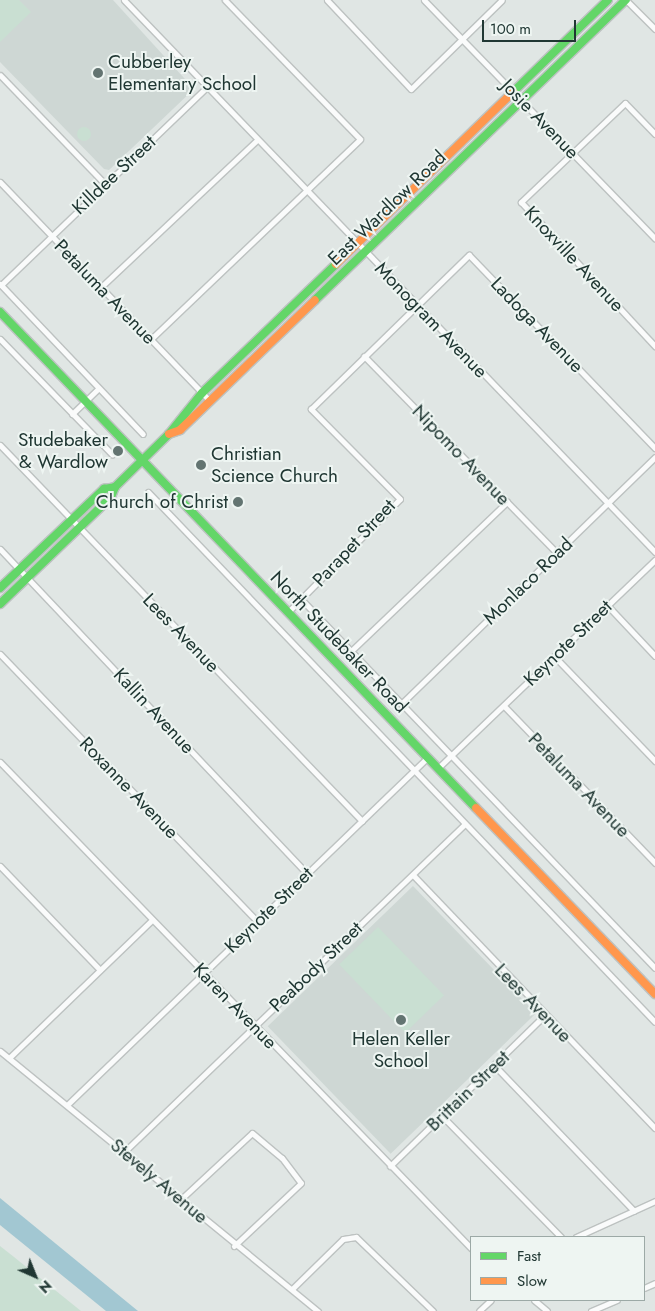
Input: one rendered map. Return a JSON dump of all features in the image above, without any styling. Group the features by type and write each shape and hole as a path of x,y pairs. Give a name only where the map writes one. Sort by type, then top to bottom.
{"main road":[{"name":"East Wardlow Road","path":"0,604 111,497 115,487 169,434 202,392 608,0"},
{"name":"East Wardlow Road","path":"169,434 180,430 626,0"},
{"name":"North Studebaker Road","path":"0,312 655,994"},
{"name":"East Wardlow Road","path":"0,588 104,489 115,487"}],"street":[{"name":"Monogram Avenue","path":"124,0 655,552"},
{"path":"151,339 360,139 225,0"},
{"path":"327,0 411,89 502,0"},
{"name":"Josie Avenue","path":"424,0 655,238"},
{"path":"626,0 655,29"},
{"path":"0,75 105,184"},
{"name":"Killdee Street","path":"1,285 207,87"},
{"path":"572,152 625,103 655,134"},
{"path":"101,287 257,140"},
{"name":"Knoxville Avenue","path":"572,152 521,202 655,346"},
{"name":"Petaluma Avenue","path":"0,182 210,401"},
{"name":"Ladoga Avenue","path":"416,305 469,255 655,448"},
{"path":"1,285 143,434"},
{"name":"Parapet Street","path":"288,612 400,499 311,408 416,305"},
{"path":"0,338 112,454"},
{"name":"Nipomo Avenue","path":"364,356 557,553"},
{"path":"72,414 99,388"},
{"name":"Lees Avenue","path":"0,445 362,821"},
{"name":"Monlaco Road","path":"401,704 655,457"},
{"name":"North Studebaker Road","path":"148,492 655,1022"},
{"path":"352,651 507,502"},
{"name":"Kallin Avenue","path":"0,549 307,874"},
{"name":"Keynote Street","path":"438,768 655,560"},
{"name":"North Studebaker Road","path":"301,599 655,968"},
{"path":"607,605 655,656"},
{"name":"Roxanne Avenue","path":"0,654 258,922"},
{"path":"554,656 655,761"},
{"name":"Petaluma Avenue","path":"504,706 655,863"},
{"name":"Keynote Street","path":"68,1104 428,757"},
{"name":"Karen Avenue","path":"0,762 470,1247"},
{"name":"Peabody Street","path":"124,1152 466,824"},
{"path":"0,866 100,970"},
{"name":"Lees Avenue","path":"413,875 545,1016 655,1128"},
{"path":"9,1058 152,920"},
{"name":"Brittain Street","path":"390,1166 545,1016"},
{"name":"Stevely Avenue","path":"0,1051 68,1104 234,1246 318,1311"},
{"path":"494,1065 634,1211"},
{"path":"442,1116 561,1236"},
{"path":"180,1200 252,1133 282,1158 301,1183 234,1246"},
{"path":"578,1236 655,1201"},
{"path":"292,1289 343,1239 356,1237 432,1311"},
{"path":"479,1311 490,1301"},
{"path":"535,1301 547,1311"},
{"path":"591,1311 615,1301"}],"shaded area":[{"name":"Cubberley Elementary School","path":"0,0 113,0 194,89 109,170 104,169 0,62"},
{"name":"Helen Keller School","path":"413,886 536,1013 391,1154 268,1026"}],"green space":[{"path":"0,0 19,0 31,12 0,42"},
{"path":"81,127 87,127 91,134 87,141 81,141 77,137 77,131"},
{"path":"378,927 444,995 405,1033 339,965"},
{"path":"0,1246 14,1257 81,1311 0,1311"}],"water":[{"path":"0,1198 138,1311 106,1311 0,1225"}],"traffic: fast":[{"path":"513,92 608,0"},
{"path":"315,300 626,0"},
{"path":"0,604 111,497 115,487 169,434 202,393 336,264"},
{"path":"0,312 476,808"},
{"path":"0,588 104,489 115,487"}],"traffic: slow":[{"path":"336,264 513,92"},
{"path":"169,434 180,430 315,300"},
{"path":"476,808 655,994"}],"place":[{"name":"Cubberley Elementary School","path":"98,73"},
{"name":"Studebaker & Wardlow","path":"118,451"},
{"name":"Christian Science Church","path":"201,465"},
{"name":"Church of Christ","path":"238,502"},
{"name":"Helen Keller School","path":"401,1020"}]}
